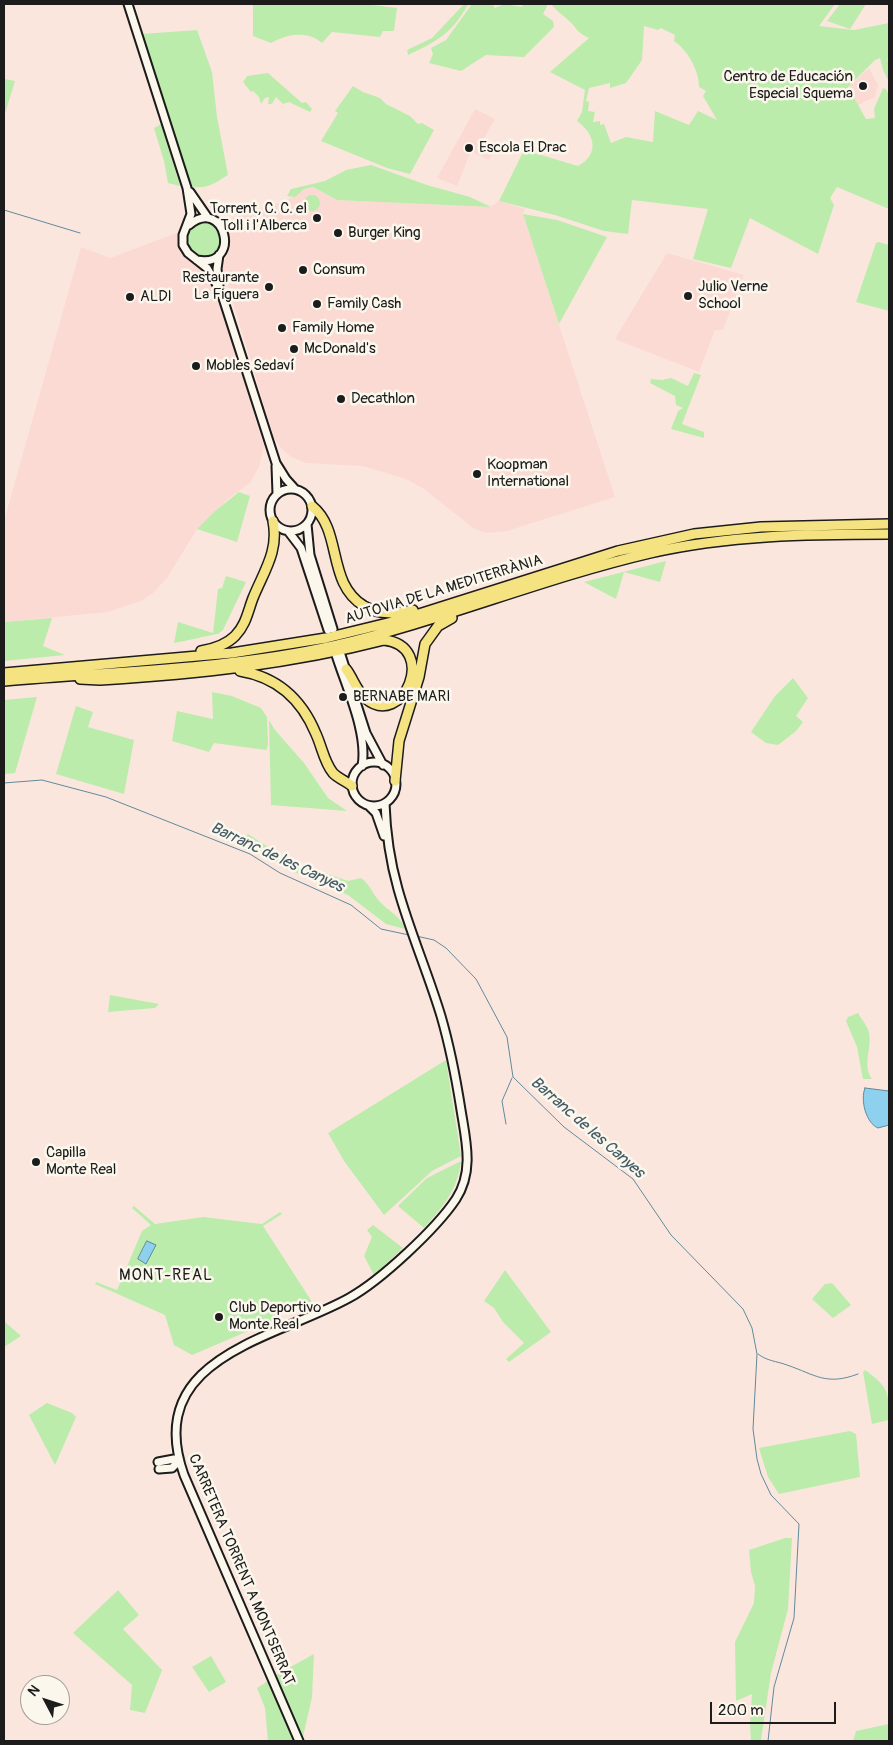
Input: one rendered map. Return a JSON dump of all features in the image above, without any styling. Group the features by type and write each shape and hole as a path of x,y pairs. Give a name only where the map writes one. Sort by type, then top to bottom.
{"highway":[{"path":"312,506 325,518 338,570 345,587 355,599 368,608 383,613 402,612 483,589 502,592 494,604 444,622 428,638 422,653 416,689 399,742 395,781"},
{"path":"177,658 188,653 222,645 230,641 242,628 272,558 274,542 273,521"},
{"name":"AUTOVIA DE LA MEDITERRÀNIA","path":"4,681 234,662 329,646 402,628 618,551 694,534 761,527 889,524"},
{"name":"AUTOVIA DE LA MEDITERRÀNIA","path":"4,673 241,652 326,638 608,564 695,544 764,536 889,534"},
{"path":"48,677 61,680 100,680 230,670 302,659 384,640 392,641 405,649 412,662 413,670 409,687 404,694 392,704 384,705 365,698 346,669"},
{"path":"230,670 256,674 275,683 297,701 310,720 332,772 352,786"}],"main road":[{"path":"128,4 187,188 191,214 183,235 183,245 188,253 207,268 221,292"},
{"path":"187,188 208,218 220,225 225,235 225,246 219,255 217,269 221,292 276,463 295,489 308,496 312,506 313,513 307,524 302,529 288,531"},
{"path":"188,225 198,219 208,218"},
{"path":"197,260 208,260 219,255"},
{"path":"276,463 277,494 271,504 273,521 276,526 288,531 301,548 330,630 311,560 307,524"},
{"path":"277,494 289,489 295,489"},
{"path":"362,766 364,754 361,734 339,655 346,669 366,733 383,765 393,774 395,781 394,793 385,803 369,806"},
{"path":"383,765 369,763 362,766 354,775 352,786 358,799 376,813 388,846"},
{"path":"385,803 388,846"},
{"name":"CARRETERA TORRENT A MONTSERRAT","path":"299,1741 179,1462 176,1443 179,1414 189,1388 204,1371 231,1352 360,1292 384,1274 443,1216 461,1191 468,1165 467,1146 451,1053 440,1014 398,890 388,846"},
{"path":"158,1465 172,1468 179,1462"}],"shaded area":[{"name":"Centro de Educación Especial Squema","path":"869,68 878,85 875,97 858,105 848,87"},
{"name":"Escola El Drac","path":"475,109 495,119 480,145 493,153 489,160 471,151 457,186 437,178"},
{"path":"313,187 337,200 490,207 499,201 525,209 523,214 615,497 507,531 486,533 473,528 424,489 406,479 363,466 306,463 291,457 281,448 274,438 222,266 229,250 215,220 225,220 285,201 304,189"},
{"path":"179,232 183,247 211,276 264,446 259,467 250,483 228,499 197,529 167,578 153,593 143,600 108,612 4,622 4,521 81,247 110,258"},
{"name":"Julio Verne School","path":"667,253 744,275 723,330 715,330 699,372 617,340 616,337"}],"green space":[{"path":"253,4 364,4 397,8 394,31 383,31 380,37 332,32 322,43 310,36 297,35 283,37 271,43 253,36"},
{"path":"464,4 468,4 456,22 443,36 408,55 407,50 432,38"},
{"path":"472,4 492,4 495,8 505,4 522,7 523,4 548,4 543,14 553,21 554,27 524,57 486,55 461,71 429,63 433,54 431,48 446,40"},
{"path":"551,4 835,4 819,26 854,30 889,23 889,58 887,59 889,63 889,82 880,58 875,60 848,87 866,119 875,118 874,109 883,88 886,89 889,95 889,209 837,187 830,198 834,205 818,254 750,218 731,268 693,259 708,209 632,200 628,234 604,231 555,215 499,201 524,150 578,166 590,156 592,150 591,138 588,132 577,121 582,112 585,90 550,72 589,38 578,31","holes":["644,26 658,30 661,28 675,35 674,41 683,49 695,67 699,87 706,91 703,96 717,120 698,111 689,125 655,111 653,142 626,137 611,143 604,124 600,125 600,121 593,122 595,112 588,111 589,102 586,101 589,88 610,83 610,88 626,83 642,60"]},
{"path":"840,4 866,4 850,29 827,21"},
{"path":"197,30 212,72 217,117 228,175 210,185 201,187 191,186 142,34"},
{"path":"268,73 302,103 306,102 312,109 310,112 289,102 283,104 276,97 272,104 268,104 269,97 265,98 261,104 259,97 253,91 251,92 243,82 247,76"},
{"path":"4,79 15,81 4,117"},
{"path":"353,86 380,98 386,104 410,116 418,124 422,123 434,130 410,174 387,168 321,141 338,113 335,111"},
{"path":"161,124 180,186 168,183 164,161 154,128"},
{"path":"371,165 427,185 470,197 491,207 337,200 313,187 304,189 295,197 287,196 291,189 325,181 346,170"},
{"path":"312,195 318,197 320,203 318,209 312,211 306,209 304,203 306,197"},
{"path":"523,214 557,220 607,237 559,324"},
{"path":"203,222 213,225 221,239 217,251 210,256 201,256 188,244 187,235 191,228"},
{"path":"876,243 889,245 889,311 856,302"},
{"path":"694,373 701,375 682,424 704,432 704,438 671,429 678,411 683,408 676,405 675,396 650,383 651,379 662,380 671,378 688,386"},
{"path":"239,492 250,496 237,542 197,529 215,511"},
{"path":"666,561 660,582 624,572 616,599 584,582"},
{"path":"226,576 246,582 223,630 218,634 174,643 178,622 213,633 218,589 222,588"},
{"path":"52,618 43,646 65,655 4,661 4,622"},
{"path":"793,678 808,698 796,716 803,722 796,731 778,745 766,743 751,732 775,696"},
{"path":"212,692 232,696 261,708 267,717 268,745 266,750 214,743 209,752 172,741 177,711 213,719"},
{"path":"37,697 15,773 4,774 4,700"},
{"path":"76,706 93,712 88,727 134,740 124,794 56,774"},
{"path":"269,720 275,730 304,763 328,798 347,811 271,805"},
{"path":"248,834 290,861 313,872 325,873 348,881 361,878 376,897 400,920 405,929 386,924 348,895 285,868 243,840"},
{"path":"110,995 159,1004 155,1008 108,1012"},
{"path":"858,1013 869,1033 867,1063 872,1079 863,1079 857,1047 846,1021 848,1017"},
{"path":"446,1060 461,1156 432,1171 384,1215 344,1161 328,1133"},
{"path":"461,1162 456,1182 448,1198 424,1228 398,1206 427,1178"},
{"path":"134,1206 155,1224 203,1217 262,1224 280,1212 282,1214 263,1226 314,1305 312,1309 282,1310 274,1320 192,1355 174,1345 165,1315 95,1284 96,1282 117,1290 142,1231 151,1225 132,1208"},
{"path":"373,1225 403,1248 374,1275 364,1256 372,1237 367,1230"},
{"path":"505,1270 551,1332 509,1362 506,1359 524,1343 503,1322 494,1308 484,1301"},
{"path":"832,1283 851,1305 833,1318 812,1299 825,1284"},
{"path":"4,1321 21,1336 4,1347"},
{"path":"865,1370 879,1381 886,1391 889,1403 889,1420 872,1424 863,1372"},
{"path":"47,1403 72,1413 76,1417 55,1465 29,1415"},
{"path":"850,1431 856,1434 860,1477 779,1494 768,1477 759,1448"},
{"path":"785,1538 792,1538 788,1609 771,1673 761,1740 751,1741 752,1694 736,1701 735,1642 754,1603 755,1586 751,1572 749,1550"},
{"path":"118,1590 139,1615 123,1629 162,1670 145,1713 130,1710 132,1685 73,1633"},
{"path":"314,1654 312,1697 302,1741 274,1676"},
{"path":"211,1656 226,1682 209,1692 192,1667"},
{"path":"268,1681 293,1741 268,1741 265,1708 257,1688"},
{"path":"889,1724 889,1741 853,1741 856,1731"}],"water":[{"path":"865,1088 889,1091 889,1125 878,1128 870,1121 865,1111 863,1099"},
{"path":"147,1241 156,1245 146,1264 138,1259"}],"waterway":[{"path":"4,210 80,233"},
{"name":"Barranc de les Canyes","path":"4,783 42,780 106,797 250,854 280,873 351,905 381,929 409,935"},
{"name":"Barranc de les Canyes","path":"416,936 434,940 446,948 476,979 507,1037 513,1077 564,1127 633,1179 671,1235 743,1309 752,1328 757,1354 753,1429 757,1459 761,1474 771,1495 799,1524 794,1618 774,1687 768,1741"},
{"path":"506,1124 502,1101 512,1078"},
{"path":"758,1354 768,1360 821,1378 837,1379 858,1374"}],"place":[{"name":"Centro de Educación Especial Squema","path":"863,86"},
{"name":"Escola El Drac","path":"469,148"},
{"name":"Torrent, C. C. el Toll i l'Alberca","path":"317,218"},
{"name":"Burger King","path":"338,233"},
{"name":"Consum","path":"303,270"},
{"name":"Restaurante La Figuera","path":"269,287"},
{"name":"Julio Verne School","path":"688,296"},
{"name":"ALDI","path":"130,297"},
{"name":"Family Cash","path":"317,304"},
{"name":"Family Home","path":"282,328"},
{"name":"McDonald's","path":"294,349"},
{"name":"Mobles Sedaví","path":"196,366"},
{"name":"Decathlon","path":"341,399"},
{"name":"Koopman International","path":"477,474"},
{"name":"BERNABE MARI","path":"343,697"},
{"name":"Capilla Monte Real","path":"36,1162"},
{"name":"Club Deportivo Monte Real","path":"219,1317"}],"district":[{"name":"MONT-REAL","path":"166,1276"}]}
